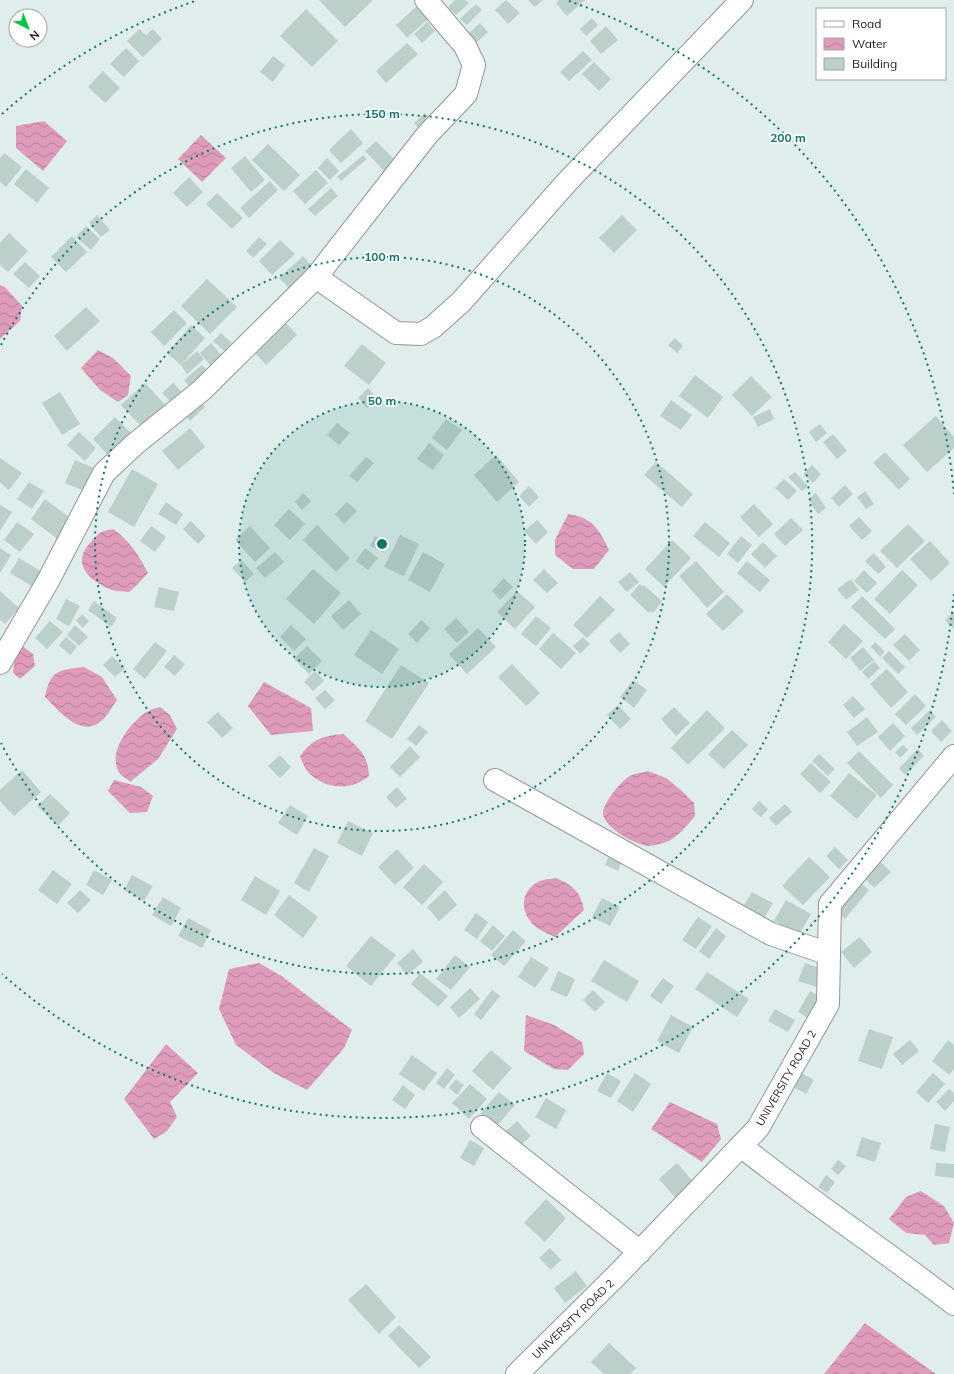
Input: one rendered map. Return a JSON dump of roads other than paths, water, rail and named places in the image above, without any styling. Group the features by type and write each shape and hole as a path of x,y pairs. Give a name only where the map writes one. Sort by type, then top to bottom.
{"street":[{"path":"0,663 48,581 104,473 135,444 202,390 316,277 427,135 466,94 474,65 465,46 426,0"},
{"path":"316,277 396,333 421,334 433,327 461,302 567,182 742,0"},
{"name":"UNIVERSITY ROAD 2","path":"516,1374 640,1252 758,1128 828,1004 830,904 954,756"},
{"path":"495,780 771,934 829,954"},
{"path":"482,1127 640,1252"},
{"path":"741,1146 789,1184 904,1265 954,1304"}],"water":[{"path":"44,121 67,141 43,171 16,148 16,126"},
{"path":"201,135 226,158 202,182 178,159"},
{"path":"0,285 5,287 22,306 20,321 0,339"},
{"path":"98,350 113,358 131,376 128,395 118,402 100,390 81,368"},
{"path":"568,514 583,518 594,525 602,536 609,550 594,569 573,569 555,555 555,540"},
{"path":"113,529 134,549 148,573 129,592 114,591 102,586 89,576 82,564 82,558 85,550 90,543 100,533"},
{"path":"21,645 33,654 35,666 20,679 13,673 15,652"},
{"path":"84,667 102,677 117,700 103,719 97,724 90,726 83,726 68,719 45,697 47,688 53,676 68,669"},
{"path":"264,682 311,708 313,731 271,735 248,706"},
{"path":"160,707 170,715 177,729 158,759 130,782 120,774 116,766 116,758 121,740 132,724 139,718 148,711"},
{"path":"343,734 362,752 367,762 369,776 362,781 346,786 329,785 321,782 307,771 300,756 318,739"},
{"path":"648,771 666,778 682,791 694,803 695,816 673,839 664,843 648,846 628,839 614,830 608,824 603,813 609,798 622,782 632,775"},
{"path":"114,780 141,787 153,796 147,812 130,813 108,791"},
{"path":"556,878 575,890 580,898 584,910 555,937 538,928 531,922 527,916 524,903 527,891 532,886 542,880"},
{"path":"259,963 283,977 352,1030 344,1048 307,1090 274,1073 236,1045 219,1009 229,969"},
{"path":"526,1015 554,1025 582,1042 584,1054 568,1070 554,1069 524,1051"},
{"path":"166,1044 198,1073 170,1102 177,1117 167,1131 154,1139 124,1099"},
{"path":"670,1102 717,1124 721,1139 702,1162 651,1129"},
{"path":"921,1191 944,1206 954,1223 949,1243 934,1245 925,1235 906,1233 889,1219 906,1197"},
{"path":"865,1323 936,1374 824,1374"}]}
